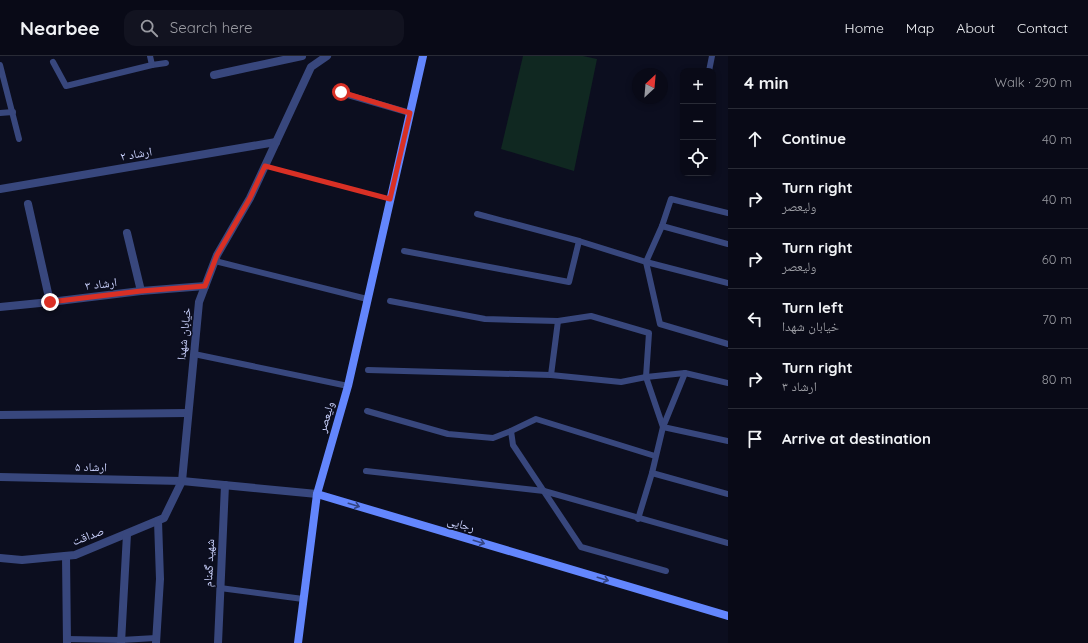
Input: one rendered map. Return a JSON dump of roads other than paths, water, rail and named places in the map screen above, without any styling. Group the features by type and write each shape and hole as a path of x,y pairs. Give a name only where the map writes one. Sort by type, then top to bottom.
{"street":[{"path":"214,75 302,56"},
{"name":"خیابان شهدا","path":"158,521 164,518 182,481 199,302 215,261 250,198 311,67 327,56"},
{"name":"ولیعصر","path":"298,643 317,494 348,386 423,56"},
{"name":"ارشاد ۲","path":"0,189 276,142"},
{"path":"28,204 50,302"},
{"path":"127,234 141,291"},
{"name":"ارشاد ۳","path":"0,307 141,291 205,286"},
{"path":"0,415 188,413"},
{"name":"ارشاد ۵","path":"0,477 182,481"},
{"name":"رجایی","path":"182,481 317,494 728,616"},
{"name":"شهید گمنام","path":"218,643 225,485"},
{"path":"156,640 160,579 158,521"},
{"name":"صداقت","path":"0,558 22,560 75,555 158,521"},
{"path":"121,641 127,534"},
{"path":"66,556 67,641"}],"lane":[{"path":"150,56 152,65"},
{"path":"709,68 712,56"},
{"path":"53,62 66,86 166,63"},
{"path":"0,69 13,112 19,139"},
{"path":"341,92 410,113"},
{"path":"0,113 13,112"},
{"path":"728,213 671,198 662,226 646,262 660,324 728,344"},
{"path":"477,214 579,241 646,262 728,283"},
{"path":"662,226 728,244"},
{"path":"404,251 569,282 579,241"},
{"path":"215,261 367,299"},
{"path":"390,301 485,319 558,322 591,316 649,333 646,377 663,427"},
{"path":"551,375 558,322"},
{"path":"194,354 348,386"},
{"path":"368,370 551,375 621,382 646,377 685,373 728,383"},
{"path":"638,519 652,473 663,427 685,373"},
{"path":"367,411 448,434 493,438 511,432 536,420 655,456"},
{"path":"663,427 728,441"},
{"path":"511,432 513,444 581,547 666,571"},
{"path":"366,471 544,492 728,543"},
{"path":"652,473 728,494"},
{"path":"220,588 303,600"},
{"path":"67,641 156,640"}]}
